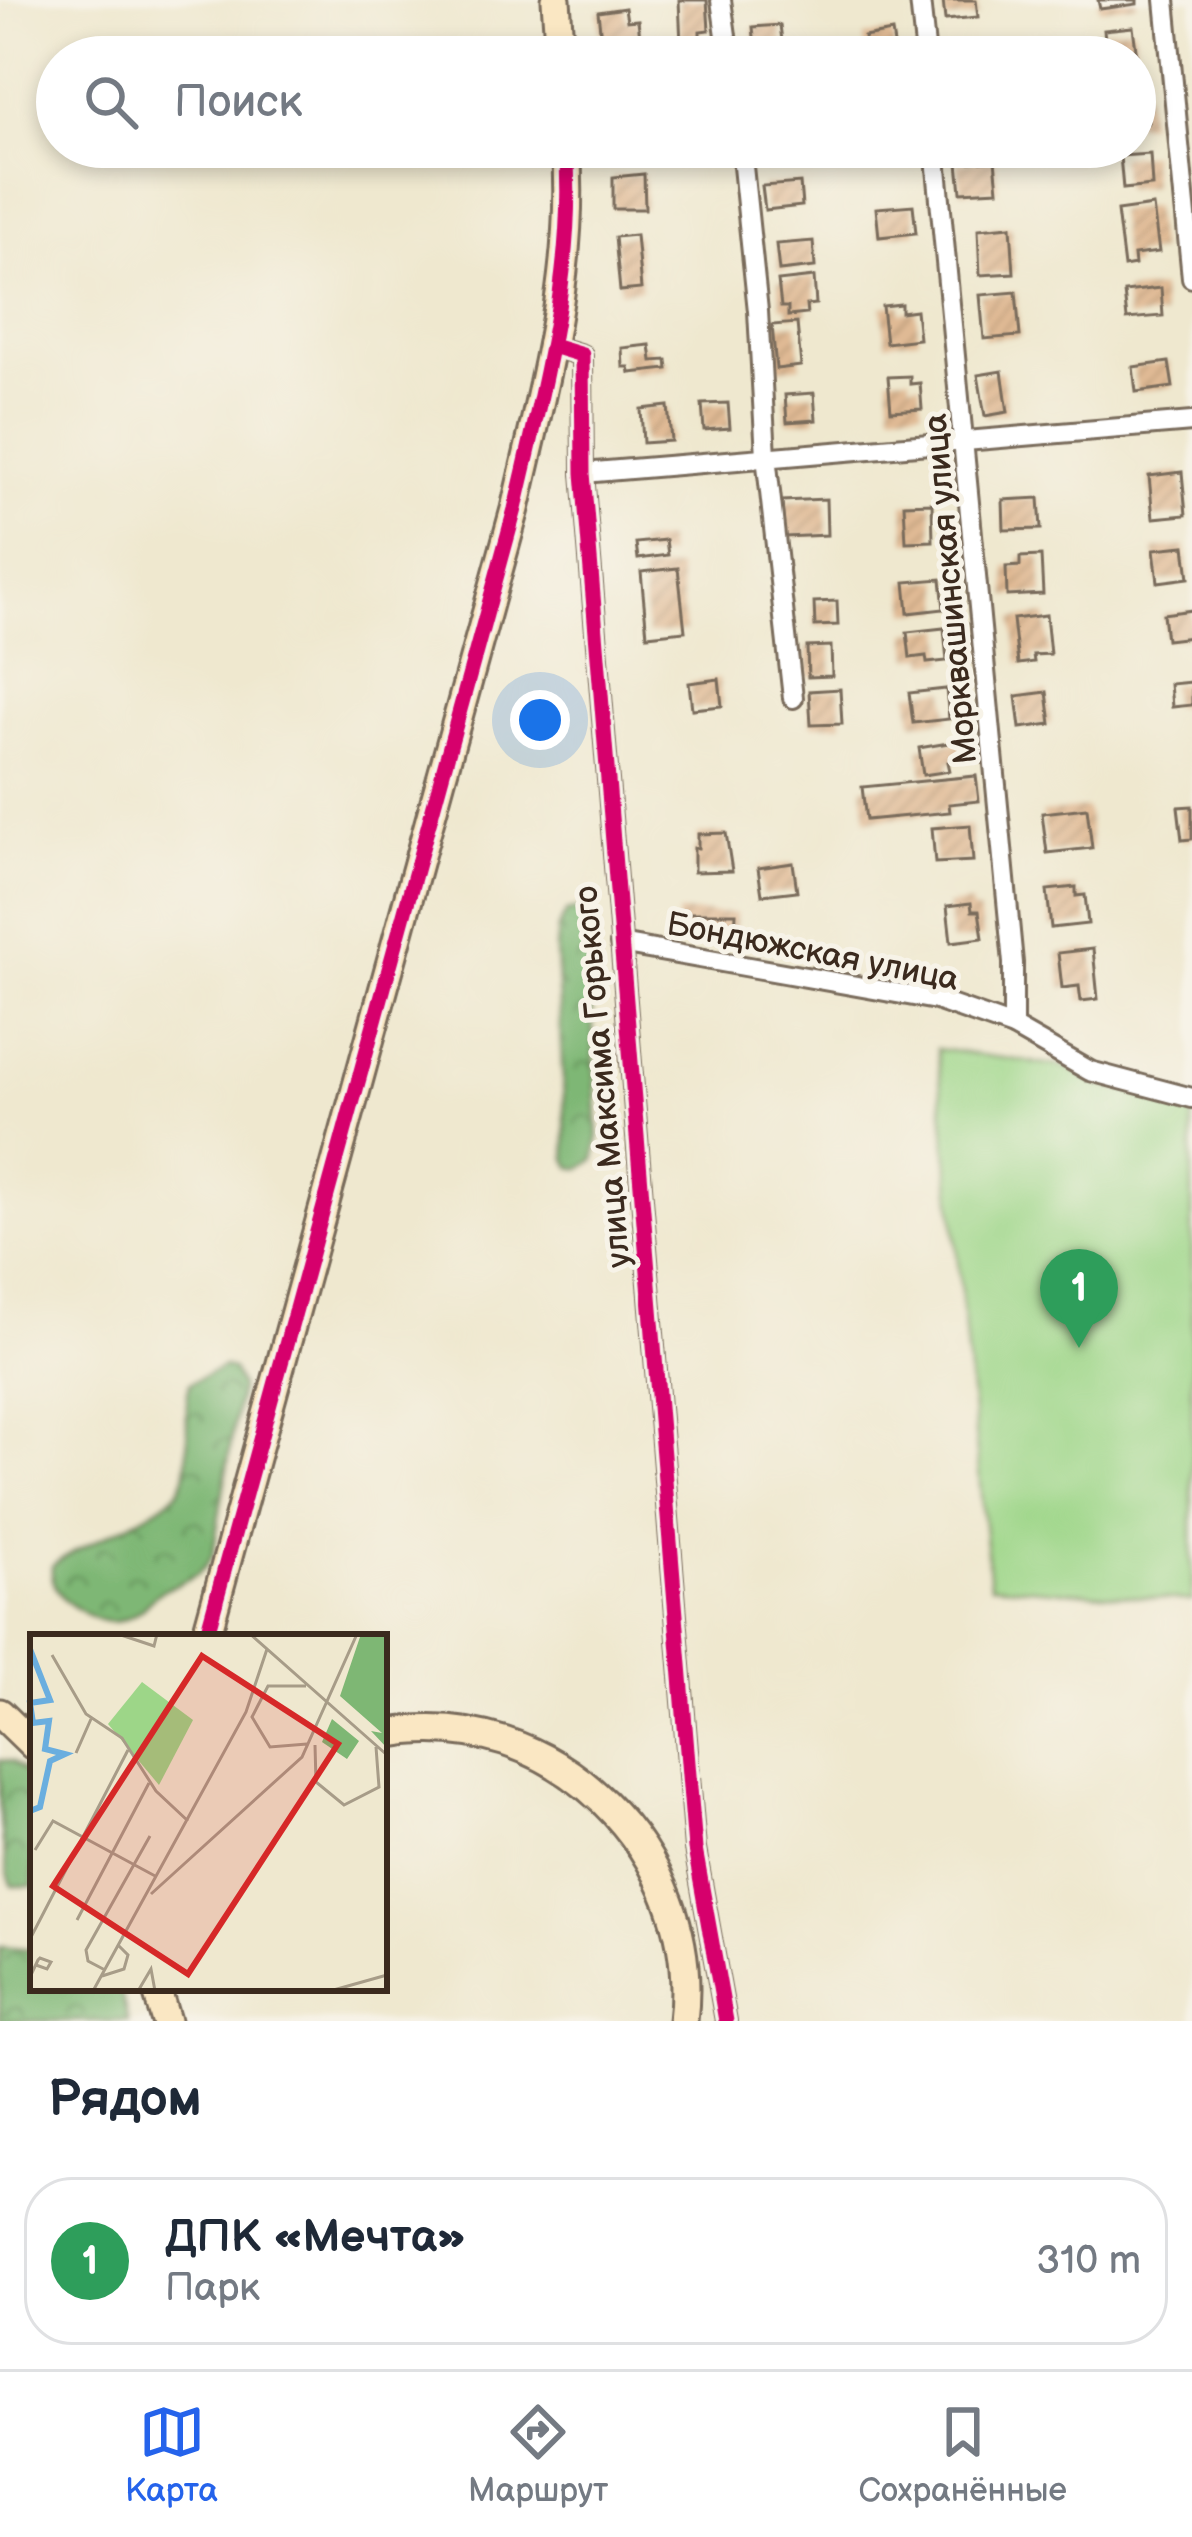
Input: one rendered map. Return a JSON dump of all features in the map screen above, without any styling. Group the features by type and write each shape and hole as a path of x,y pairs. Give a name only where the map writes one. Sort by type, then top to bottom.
{"street":[{"path":"556,0 559,36"},
{"path":"721,0 726,36"},
{"path":"920,0 924,36"},
{"path":"1165,0 1192,278"},
{"path":"207,1634 515,509 552,346 566,233 566,168"},
{"path":"743,168 766,457 793,698"},
{"name":"Морквашинская улица","path":"937,168 1013,963 1013,1027"},
{"name":"улица Максима Горького","path":"552,346 582,355 583,473 695,1849 726,2021"},
{"path":"583,473 1192,422"},
{"name":"Бондюжская улица","path":"620,944 937,1000 1013,1027 1090,1071 1192,1098"},
{"path":"0,1713 30,1742"},
{"path":"387,1733 460,1731 513,1744 562,1766 605,1799 640,1840 666,1888 682,1940 683,2021"},
{"path":"158,1991 168,2021"},
{"path":"167,1991 168,2021"}],"green space":[{"path":"576,910 588,922 598,1139 595,1159 580,1169 571,1167 567,1159 556,948 567,911"},
{"path":"937,1049 1067,1067 1098,1085 1192,1110 1192,1601 990,1585"},
{"path":"223,1367 232,1369 240,1387 213,1554 197,1574 159,1593 123,1620 106,1622 81,1612 60,1594 52,1566 172,1497 181,1486 187,1463 190,1383"},
{"path":"0,1760 13,1762 30,1777 30,1886 13,1886 2,1826"},
{"path":"0,1947 30,1950 30,1991 121,1991 128,2021 0,2021"}],"building":[{"path":"679,0 707,0 709,30 700,31 700,36 681,36"},
{"path":"943,0 976,0 978,17 945,20"},
{"path":"1098,0 1137,0 1137,4 1100,9"},
{"path":"625,8 627,21 638,20 640,36 601,36 598,12"},
{"path":"780,25 781,36 754,36 753,27"},
{"path":"1133,27 1134,36 1105,36 1104,30"},
{"path":"959,168 996,168 998,190 961,192"},
{"path":"1121,168 1151,168 1152,186 1123,189"},
{"path":"644,174 645,209 613,209 613,177"},
{"path":"800,183 802,206 765,210 762,186"},
{"path":"913,205 916,233 879,237 876,208"},
{"path":"1153,206 1159,252 1134,255 1135,265 1124,267 1117,211"},
{"path":"1011,226 1014,273 980,275 978,229"},
{"path":"636,235 641,289 620,291 615,237"},
{"path":"813,241 815,267 779,271 776,244"},
{"path":"814,277 816,304 806,305 807,314 788,316 788,307 781,307 778,281"},
{"path":"1161,288 1163,316 1127,319 1124,292"},
{"path":"1016,292 1020,336 984,339 980,295"},
{"path":"901,304 901,312 916,310 919,339 886,343 882,306"},
{"path":"797,323 801,366 776,369 772,325"},
{"path":"650,345 652,361 667,360 668,369 630,373 629,367 623,367 622,348"},
{"path":"1169,362 1173,387 1136,392 1133,367"},
{"path":"1002,371 1008,412 985,416 978,375"},
{"path":"910,376 910,384 920,383 922,409 891,411 888,377"},
{"path":"814,393 816,420 787,422 785,395"},
{"path":"728,403 730,428 704,430 702,404"},
{"path":"668,406 671,441 643,443 641,409"},
{"path":"1182,472 1186,515 1153,518 1149,476"},
{"path":"1039,498 1041,529 1004,530 1003,500"},
{"path":"826,499 827,535 784,537 782,501"},
{"path":"932,503 933,541 906,542 904,504"},
{"path":"666,540 668,555 638,559 636,543"},
{"path":"1185,546 1189,578 1158,582 1154,549"},
{"path":"1041,556 1043,594 1007,596 1006,567 1020,566 1020,557"},
{"path":"678,568 685,631 647,635 641,572"},
{"path":"941,579 944,609 908,613 905,582"},
{"path":"837,601 838,625 815,626 814,602"},
{"path":"1192,610 1192,637 1166,640 1163,614"},
{"path":"1046,615 1050,654 1033,655 1034,662 1018,664 1013,619"},
{"path":"944,628 947,661 927,663 926,656 910,658 907,632"},
{"path":"831,646 832,676 808,677 807,647"},
{"path":"719,679 722,706 692,709 689,683"},
{"path":"1192,682 1192,705 1172,707 1170,684"},
{"path":"840,689 842,724 811,725 809,691"},
{"path":"946,689 949,719 913,723 909,693"},
{"path":"1047,692 1051,724 1020,728 1016,696"},
{"path":"960,741 964,760 948,762 950,771 923,775 919,748"},
{"path":"976,776 979,801 949,804 950,812 866,820 862,787"},
{"path":"1192,806 1192,839 1182,840 1178,807"},
{"path":"1087,808 1092,848 1047,853 1042,813"},
{"path":"970,825 973,861 935,863 932,828"},
{"path":"726,833 732,871 694,872 698,834"},
{"path":"793,863 797,891 762,895 758,868"},
{"path":"1076,887 1076,896 1085,895 1088,924 1051,928 1047,890"},
{"path":"971,903 972,911 979,911 983,938 951,942 947,906"},
{"path":"677,913 736,913 735,934 677,934"},
{"path":"1093,949 1098,999 1081,1001 1079,986 1062,988 1058,953"}],"cycle path":[{"path":"207,1634 515,509 561,284 567,168"},
{"path":"552,346 582,355 583,473 695,1849 726,2021"}],"place":[{"name":"ДПК «Мечта»","path":"1079,1348"}]}
